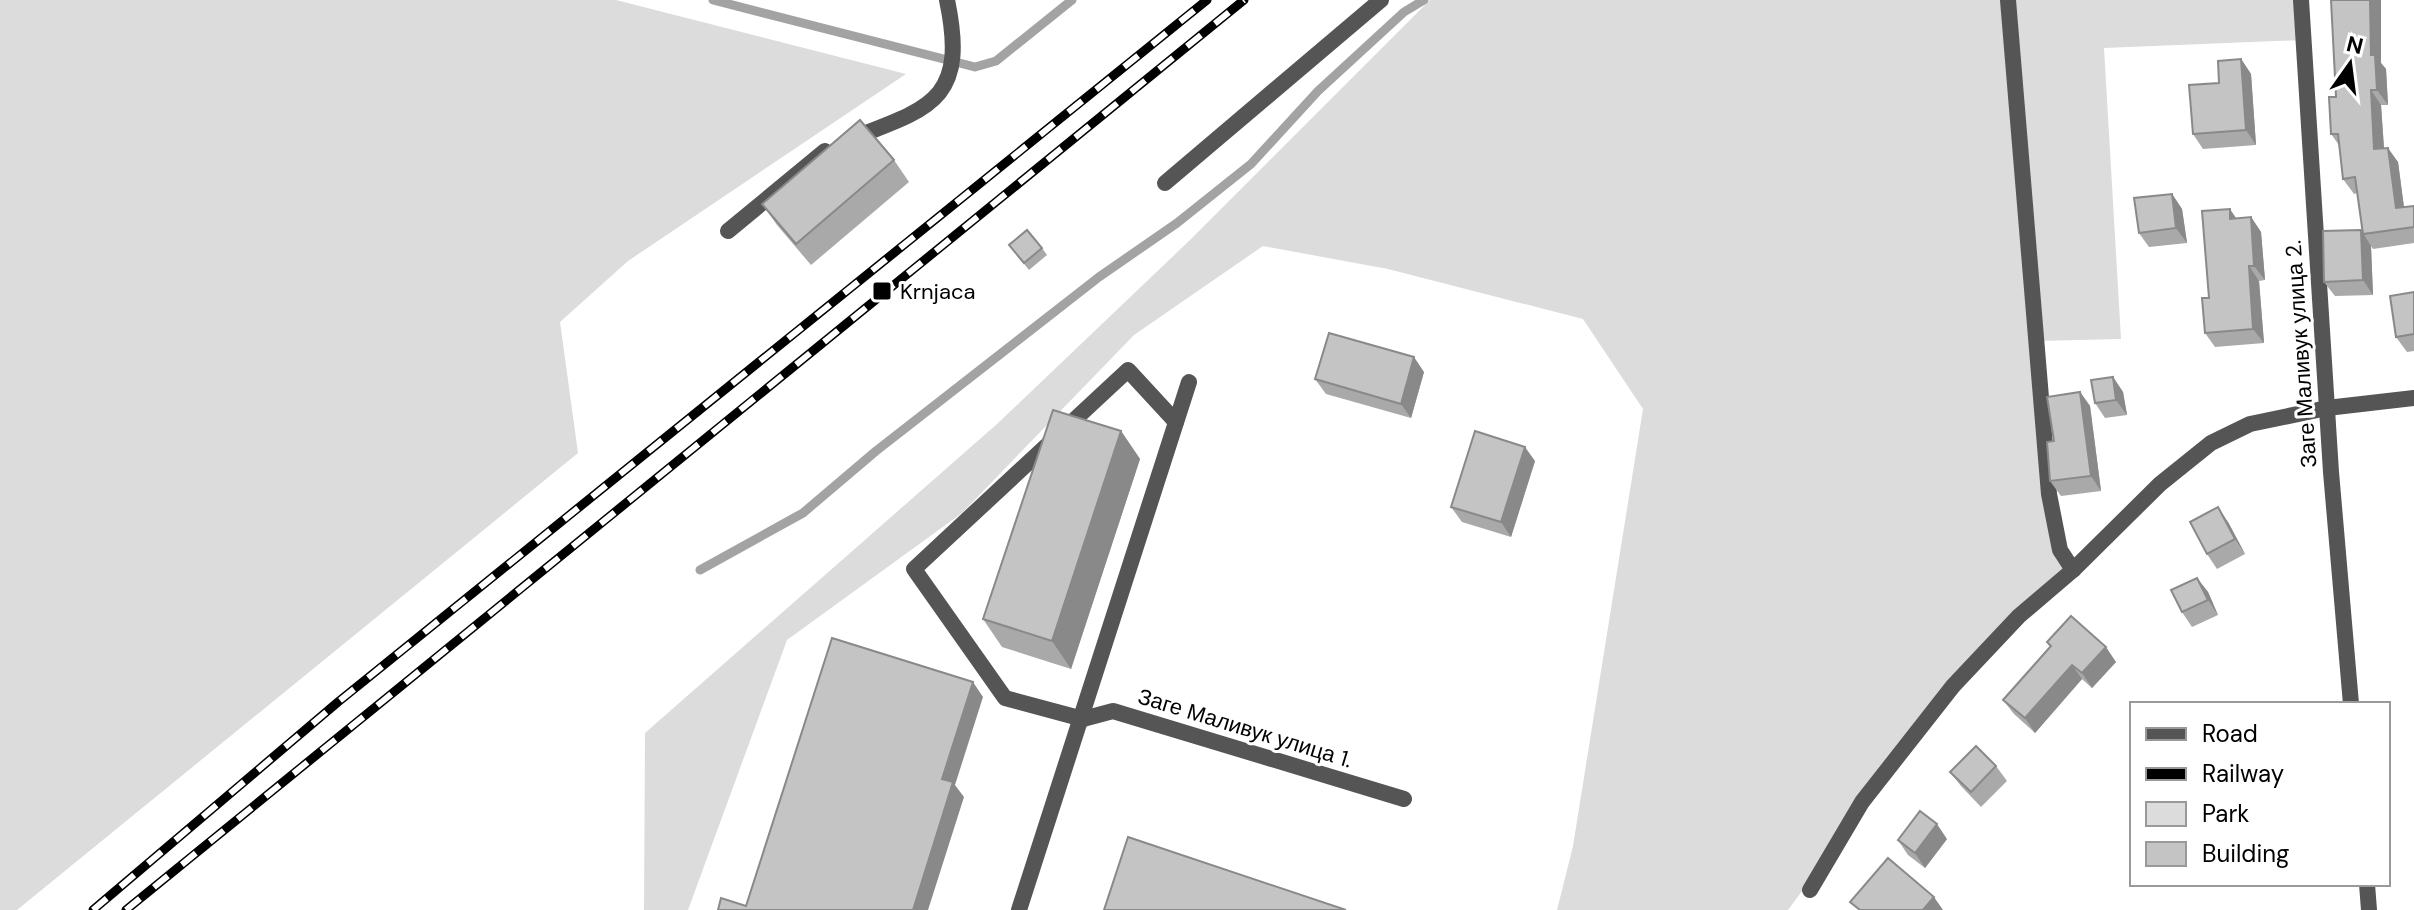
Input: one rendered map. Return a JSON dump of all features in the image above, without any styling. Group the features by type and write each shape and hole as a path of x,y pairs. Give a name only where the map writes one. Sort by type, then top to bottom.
{"street":[{"path":"728,231 829,148 919,113 939,95 948,77 952,39 947,0"},
{"path":"1165,183 1381,0"},
{"path":"2008,0 2049,494 2060,550 2073,570"},
{"name":"Заге Маливук улица 2.","path":"2301,0 2327,408 2351,702"},
{"path":"1083,719 1005,698 914,569 1128,370 1176,422"},
{"path":"1019,910 1189,382"},
{"path":"1810,890 1862,802 1953,686 2019,616 2073,570 2160,484 2211,443 2250,424 2327,408 2414,398"},
{"name":"Заге Маливук улица 1.","path":"1083,719 1113,711 1404,799"},
{"path":"2367,886 2369,910"}],"green space":[{"path":"0,0 616,0 906,74 628,261 560,322 578,453 17,910 0,910"},
{"path":"1430,0 2301,0 2302,40 2104,48 2121,339 2037,341 2052,514 2073,570 1953,686 1788,910 1557,910 1573,846 1643,409 1583,319 1388,269 1263,246 1134,335 962,513 787,640 688,910 644,910 645,733 997,424 1190,240"}],"building":[{"path":"2331,0 2370,0 2371,55 2375,55 2377,90 2371,90 2374,149 2388,148 2396,208 2414,206 2414,227 2363,234 2355,177 2343,179 2338,134 2331,134 2329,97 2336,97"},
{"path":"2241,59 2246,130 2193,134 2189,85 2219,83 2218,61"},
{"path":"860,120 894,160 796,244 762,204"},
{"path":"2172,194 2176,228 2139,233 2134,198"},
{"path":"2230,209 2230,219 2251,217 2254,266 2249,266 2253,329 2205,333 2202,298 2209,298 2202,211"},
{"path":"1027,230 1042,248 1024,263 1009,245"},
{"path":"2361,230 2363,280 2324,282 2323,231"},
{"path":"2414,292 2414,334 2396,337 2390,296"},
{"path":"1329,333 1414,357 1401,404 1315,379"},
{"path":"2113,377 2116,400 2095,403 2091,380"},
{"path":"2080,392 2091,476 2050,481 2047,442 2054,441 2047,397"},
{"path":"1053,410 1121,431 1052,641 983,619"},
{"path":"1475,431 1525,447 1501,522 1451,507"},
{"path":"2218,507 2235,539 2207,554 2190,522"},
{"path":"2197,578 2208,600 2182,612 2171,590"},
{"path":"2071,616 2106,647 2082,673 2072,665 2025,718 2003,700 2051,646 2047,642"},
{"path":"832,638 973,682 942,779 953,782 913,910 718,910 721,898 746,906"},
{"path":"1976,746 1996,766 1971,792 1950,772"},
{"path":"1920,811 1937,824 1915,853 1898,840"},
{"path":"1128,837 1346,910 1104,910"},
{"path":"1888,858 1934,897 1923,910 1860,910 1850,902"}],"waterway":[{"path":"713,0 975,67 996,61 1072,0"},
{"path":"700,570 803,513 876,451 1099,277 1177,223 1251,164 1318,91 1404,12 1424,0"}],"railway":[{"path":"93,910 338,702 1207,0"},
{"path":"126,910 1244,0"}],"place":[{"name":"Krnjaca","path":"882,291"}]}
